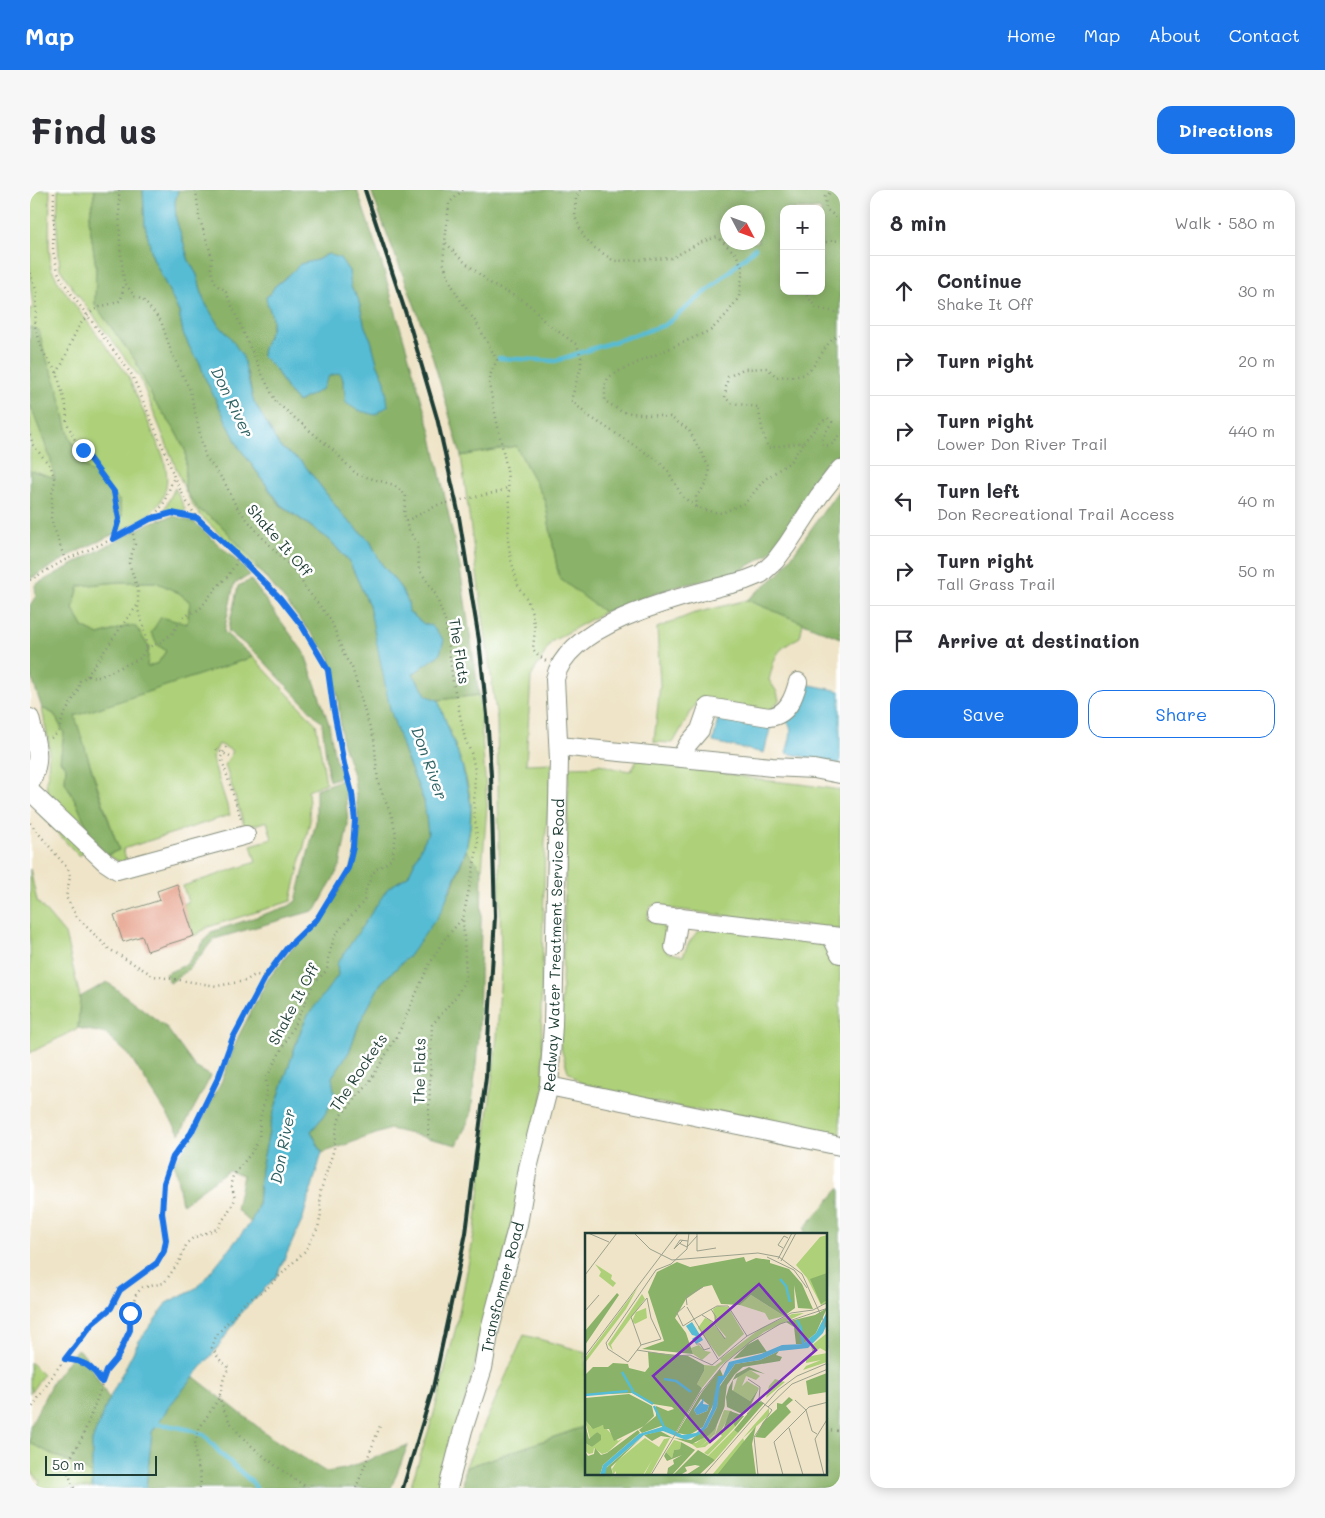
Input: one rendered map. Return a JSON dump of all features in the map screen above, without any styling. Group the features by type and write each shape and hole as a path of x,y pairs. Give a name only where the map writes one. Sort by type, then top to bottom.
{"street":[{"path":"557,670 566,655 584,640 616,620 649,607 746,580 761,574 788,545 819,496 840,469"},
{"name":"Redway Water Treatment Service Road","path":"557,670 555,679 559,746 553,1025 549,1086 840,1146"},
{"path":"681,757 688,744 700,730 708,706 769,717 777,716 792,701 798,682"},
{"path":"30,718 38,762 36,772 30,784"},
{"path":"559,746 681,757 772,768 814,768 840,774"},
{"path":"30,791 105,862 117,870 246,835"},
{"path":"656,915 835,936 840,954"},
{"path":"674,946 680,917"},
{"name":"Transformer Road","path":"448,1488 482,1368 490,1329 518,1224 528,1168 549,1086"}],"path":[{"path":"30,1411 65,1359 93,1323 111,1308 120,1290 157,1263 164,1251 166,1240 162,1213 164,1183 173,1157 191,1133 219,1076 232,1040 266,976 287,948 317,919 348,868 353,847 355,821 352,793 344,764 328,670 302,626 280,598 197,518 184,499 132,375 87,316 64,282 57,267 53,251 54,190"},
{"path":"57,373 64,362 78,328 87,316 96,309 116,304 121,300 124,281 120,247 118,190"},
{"name":"The Flats","path":"196,190 199,217 212,257 211,268 214,281 225,290 276,402 334,451 356,474 394,485 406,495 404,514 408,529 417,543 419,569 436,594 446,624 453,682 465,739 472,755 475,771 474,813 478,845 463,918 466,977 458,994 432,1025 428,1138"},
{"path":"463,190 449,203 444,262 457,295 497,360 491,373 489,384 507,470 510,505 508,540 511,560 519,588 527,599 532,613 535,629 533,649 557,670"},
{"path":"580,190 576,198 575,217 584,237 595,248 614,261 672,258 698,243 717,237 736,254 743,269 739,297 727,314 711,330 619,372 608,378 606,386 606,401 622,412 670,417 689,430 710,468 706,485 696,496 697,508"},
{"path":"833,190 825,197 826,209 840,220"},
{"path":"825,242 840,240"},
{"path":"446,242 461,259 494,286 523,300 544,321 577,345 581,357 581,367 571,400 587,416 657,460 668,472 682,496 697,508 722,513 746,502 764,480 790,462 821,422 828,418 832,422 824,435 823,445 827,446 834,443 840,434"},
{"path":"30,273 37,292 35,326 43,352 57,373 66,406 67,423 74,438 114,492 119,519 113,539"},
{"name":"Shake It Off","path":"74,1488 67,1464 82,1438 106,1371 117,1358 130,1330 130,1313 136,1295 141,1288 164,1283 179,1262 188,1243 194,1238 219,1228 230,1210 235,1199 231,1184 233,1176 259,1140 260,1119 267,1090 266,1079 314,984 327,970 335,935 364,901 366,888 375,870 392,858 396,834 392,816 378,783 374,738 352,667 345,657 331,620 294,570 260,535 236,506 224,481 205,456 190,390 172,354 161,321 143,300 134,296 124,281"},
{"path":"807,295 816,308 840,313"},
{"path":"804,442 768,448 758,407 732,403 725,398 728,377 743,369 767,368 777,376 800,376 811,368 836,336 840,335"},
{"path":"30,435 33,445 51,467 55,481 52,494 51,519 65,560"},
{"path":"150,519 163,505 174,477"},
{"path":"406,521 438,505 498,492 509,487"},
{"path":"30,580 65,560 113,539 150,519 172,513 197,518"},
{"path":"87,676 99,677 141,658 146,648 145,632 138,606 138,590 129,563 135,544 132,529"},
{"path":"146,648 159,643 172,634 183,617 200,609 227,577 235,565 238,556"},
{"path":"36,744 58,733 63,717 78,690 80,681 87,676 138,606"},
{"path":"226,748 221,757 246,835"},
{"path":"216,749 230,756"},
{"path":"30,823 68,869 70,877 66,898 73,913 113,952 158,977 217,986 245,981 255,975 266,976"},
{"name":"The Rockets","path":"219,1396 225,1374 229,1368 219,1359 212,1348 216,1336 243,1304 267,1288 304,1251 318,1228 321,1214 320,1193 332,1158 335,1134 340,1116 366,1086 382,1061 399,1032 428,967 443,941 463,918"},
{"path":"65,1359 82,1361 102,1382"},
{"path":"200,1488 201,1481 195,1452 195,1437 198,1428 219,1396"},
{"path":"219,1396 230,1422 250,1444 308,1488"},
{"path":"356,1488 380,1426"}],"green space":[{"path":"30,190 50,190 49,246 51,268 60,285 127,374 163,456 167,484 159,504 142,519 118,532 122,515 119,500 83,464 69,436 57,386 45,355 39,331 30,327 30,309 33,308 30,282"},
{"path":"58,190 95,190 89,220 96,267 95,305 135,360 154,401 173,427 186,452 185,490 140,378 60,269 57,230"},
{"path":"95,190 143,190 145,225 153,258 179,312 183,333 192,352 200,363 205,378 239,447 280,505 330,540 350,563 369,605 404,752 425,804 428,833 408,876 388,888 339,975 307,1017 299,1035 273,1114 261,1169 258,1206 251,1223 236,1209 243,1175 228,1170 182,1204 174,1162 196,1133 223,1078 238,1037 268,979 296,944 321,921 351,870 360,833 354,778 342,741 338,698 329,655 247,554 220,524 198,509 185,490 186,452 173,427 154,401 135,360 95,305 96,267 89,220"},
{"path":"178,190 357,190 380,258 431,432 460,568 479,695 438,700 427,696 413,674 440,654 424,624 409,612 408,602 400,587 381,563 370,541 344,517 303,463 280,447 253,400 248,374 230,337 217,323 204,301 197,275 189,261 176,219 175,202","holes":["328,254 349,271 351,287 358,298 365,327 385,381 343,389 343,378 340,372 329,376 322,389 298,402 288,391 276,370 262,356 272,321 266,297 275,286 300,264 317,260"]},
{"path":"371,190 840,190 840,460 829,468 800,514 769,554 736,573 671,588 604,612 559,578 545,501 516,446 461,456 442,388 414,304"},
{"path":"30,327 39,330 45,355 57,386 69,436 83,464 119,500 122,515 118,532 76,552 30,579 30,470 55,478 50,457 30,404"},
{"path":"30,404 50,457 55,478 30,470"},
{"path":"516,446 545,501 559,578 604,612 551,642 531,677 526,764 552,763 545,843 541,1012 544,1087 534,1145 457,1431 439,1488 410,1488 433,1417 457,1323 475,1229 497,1037 501,969 497,720 461,456"},
{"path":"175,488 185,509 184,511 164,510"},
{"path":"840,488 840,638 747,600 780,573"},
{"path":"185,490 198,509 220,524 271,583 199,514"},
{"path":"173,516 194,522 250,575 234,584 224,632 253,657 75,716 119,850 107,855 87,834 89,832 65,782 66,766 60,761 64,733 54,714 42,708 30,673 30,605 36,596 35,585 149,523","holes":["119,582 156,582 179,593 190,602 187,624 161,617 151,633 158,645 166,651 158,663 147,667 149,647 136,627 128,626 99,635 84,628 73,609 79,586"]},
{"path":"251,580 305,654 329,724 335,759 343,776 329,781 322,723 257,654 228,631 238,586"},
{"path":"119,582 156,582 179,593 190,602 187,624 158,645 166,651 158,663 147,667 128,626 99,635 84,628 73,609 79,586"},
{"path":"747,600 803,623 800,637 781,650 773,664 769,680 777,692 779,700 769,713 707,700 697,701 673,743 654,742 660,685 657,628 692,614"},
{"path":"253,657 316,724 326,783 308,790 310,821 291,901 208,927 194,936 183,904 188,902 183,886 256,862 251,845 272,839 267,821 245,828 225,765 233,751 219,744 212,758 230,815 123,849 127,862 126,865 107,855 119,850 74,716"},
{"path":"479,695 487,806 482,870 466,850 471,815 469,791 462,764 438,700"},
{"path":"42,708 54,714 64,733 60,761 66,766 65,782 89,832 87,834 48,797 46,781 49,745"},
{"path":"637,759 703,766 715,771 761,780 840,790 840,930 650,906 647,919 664,922 664,933 673,937 667,952 683,956 693,937 700,930 711,924 826,942 840,961 840,1138 801,1130 796,1121 788,1121 782,1126 627,1097 579,1082 568,1071 560,1045 569,767 600,764 631,771"},
{"path":"344,779 348,824 340,866 316,910 214,939 189,969 170,983 165,974 187,964 211,932 289,906 296,901 316,822 316,789"},
{"path":"37,809 85,851 79,856"},
{"path":"466,850 482,870 479,1034 471,1115 457,1145 390,1129 322,1153 311,1131 323,1117 331,1077 349,1052 359,1024 381,983 409,956 452,888"},
{"path":"30,869 37,901 65,934 80,997 78,1028 30,1053"},
{"path":"107,982 166,1027 195,1067 211,1076 180,1134 129,1055 106,1034 78,1028 80,997"},
{"path":"840,1188 840,1488 463,1488 465,1468 585,1426 585,1476 828,1476 828,1233 804,1233 805,1227"},
{"path":"524,1335 585,1352 585,1426 465,1468"},
{"path":"77,1349 84,1354 109,1399 92,1441 92,1474 30,1443 30,1426 53,1381"},
{"path":"30,1362 43,1375 30,1393"},
{"path":"193,1376 272,1438 326,1472 345,1469 408,1445 391,1488 146,1488 152,1432"},
{"path":"30,1443 92,1474 92,1488 37,1488 40,1481 30,1470"}],"water":[{"name":"Don River","path":"143,190 178,190 175,202 176,219 189,261 197,275 204,301 217,323 230,337 243,357 253,400 280,447 303,463 344,517 370,541 381,563 400,587 408,602 409,612 424,624 432,626 444,640 440,654 413,674 427,696 438,700 462,765 471,804 466,850 441,912 409,956 381,983 359,1024 349,1052 332,1077 335,1098 311,1131 322,1153 302,1221 276,1277 242,1312 216,1350 170,1405 152,1432 146,1488 92,1488 92,1441 109,1399 139,1341 168,1302 198,1287 251,1222 258,1206 261,1169 273,1114 299,1035 307,1017 338,975 337,964 388,888 408,876 428,833 424,801 404,752 390,709 369,605 350,563 330,540 281,505 239,447 205,378 200,363 192,352 183,333 179,312 153,258 145,225"},
{"path":"328,254 340,258 349,271 351,287 358,298 365,327 385,381 388,406 375,415 357,410 346,403 344,383 340,373 329,376 322,389 298,402 288,391 276,370 262,356 272,321 266,297 275,286 300,264 317,260"},
{"path":"801,683 840,691 840,764 786,753 791,730 788,722 784,719"},
{"path":"719,714 771,725 764,753 713,742"}],"building":[{"path":"177,884 194,936 147,951 142,936 123,942 114,915 160,900 157,891"}],"waterway":[{"path":"499,358 555,361 665,325 711,288 753,250"},
{"path":"152,1424 191,1430 204,1435 256,1488"}],"railway":[{"path":"365,190 411,329 437,418 458,511 479,640 491,775 495,916 486,1077 466,1233 433,1388 403,1488"}],"route":[{"path":"83,450 114,492 119,519 113,539 150,519 172,513 197,518 280,598 302,626 328,670 344,764 352,793 355,821 353,847 348,868 317,919 287,948 266,976 232,1040 219,1076 191,1133 173,1157 164,1183 162,1213 166,1240 164,1251 157,1263 120,1290 111,1308 93,1323 65,1359 82,1361 102,1382 106,1371 117,1358 130,1330 130,1313"}]}
